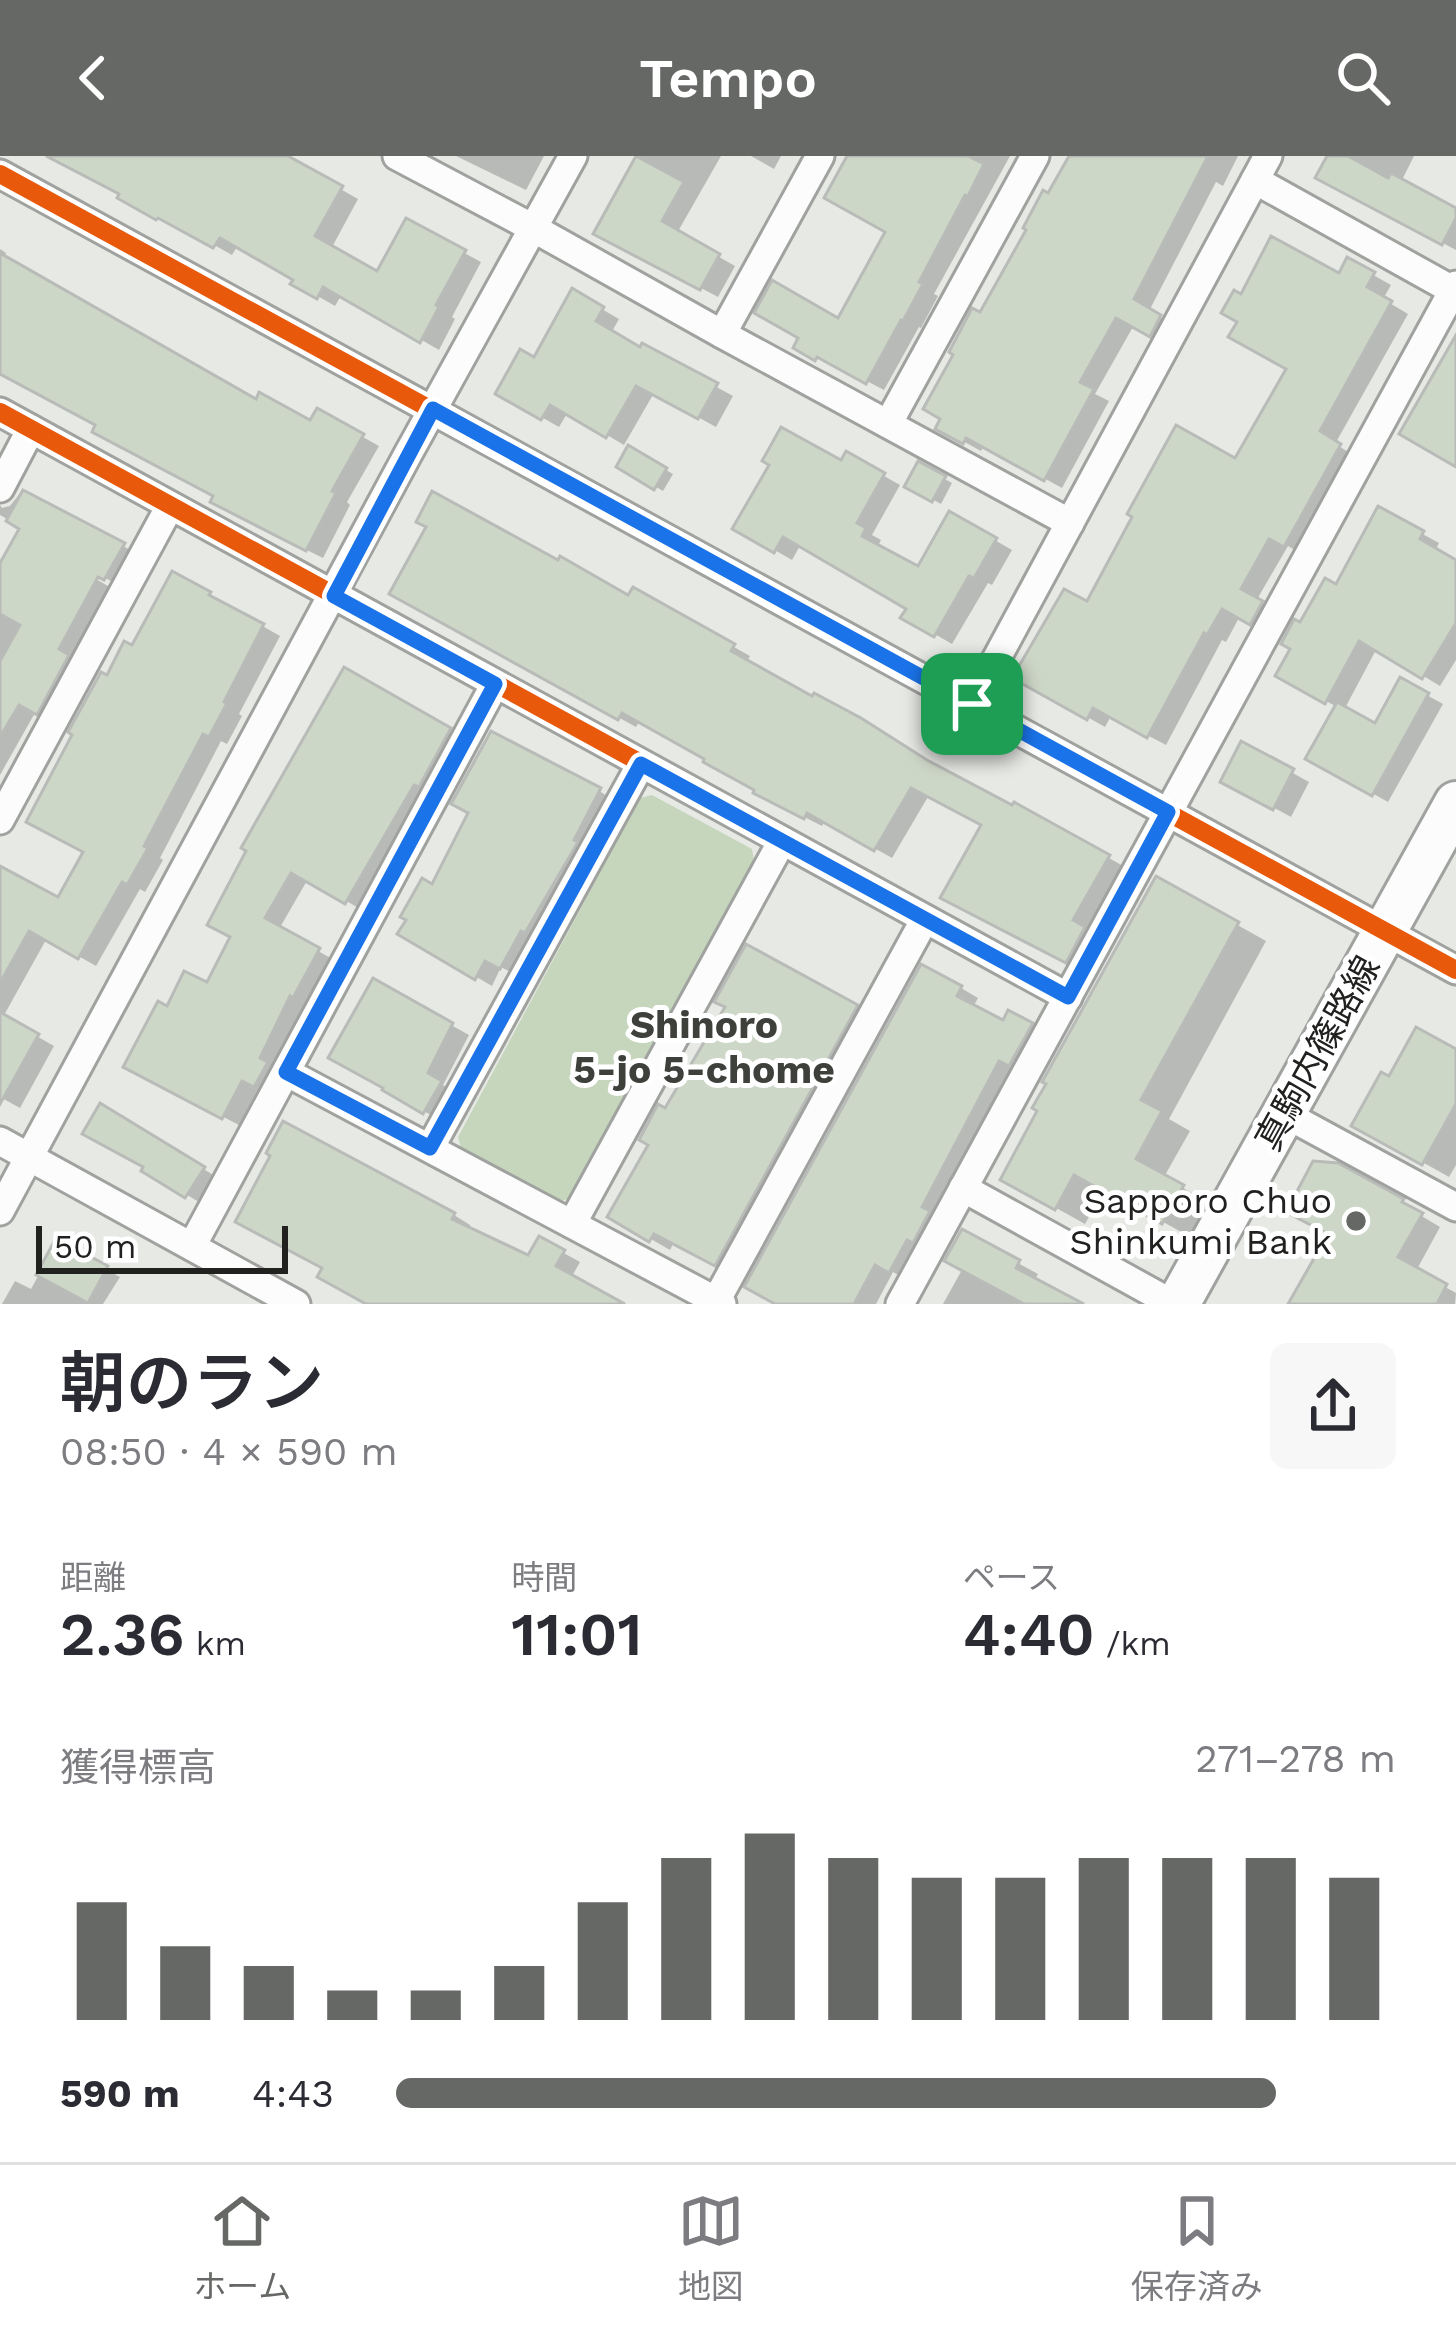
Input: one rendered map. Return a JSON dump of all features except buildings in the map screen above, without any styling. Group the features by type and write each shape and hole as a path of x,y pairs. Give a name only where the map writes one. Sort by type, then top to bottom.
{"main road":[{"name":"真駒内篠路線","path":"1176,1304 1456,803"}],"street":[{"path":"397,156 1070,523"},
{"path":"0,1211 573,156"},
{"path":"722,334 820,156"},
{"path":"888,424 1035,156"},
{"path":"900,1304 1455,289 1262,168 972,704"},
{"path":"0,174 1456,970"},
{"path":"0,412 1068,997"},
{"path":"0,488 32,429"},
{"path":"0,820 170,506"},
{"path":"192,1246 495,684"},
{"path":"430,1148 641,764"},
{"path":"572,1224 782,841"},
{"path":"286,1072 719,1302 925,919"},
{"path":"1283,1113 1456,1207"},
{"path":"0,1141 296,1304"},
{"path":"963,1188 1176,1304"}],"green space":[{"path":"652,795 752,849 754,861 569,1199 561,1201 461,1148 458,1137 640,798"}],"cycle path":[{"path":"0,174 1456,970"},
{"path":"0,412 1068,997"}],"place":[{"name":"Sapporo Chuo Shinkumi Bank","path":"1356,1221"}],"district":[{"name":"Shinoro 5-jo 5-chome","path":"704,1046"}],"route":[{"path":"433,409 972,704 1168,812 1068,997 641,764 430,1148 286,1072 495,684 334,596 433,409"}]}
